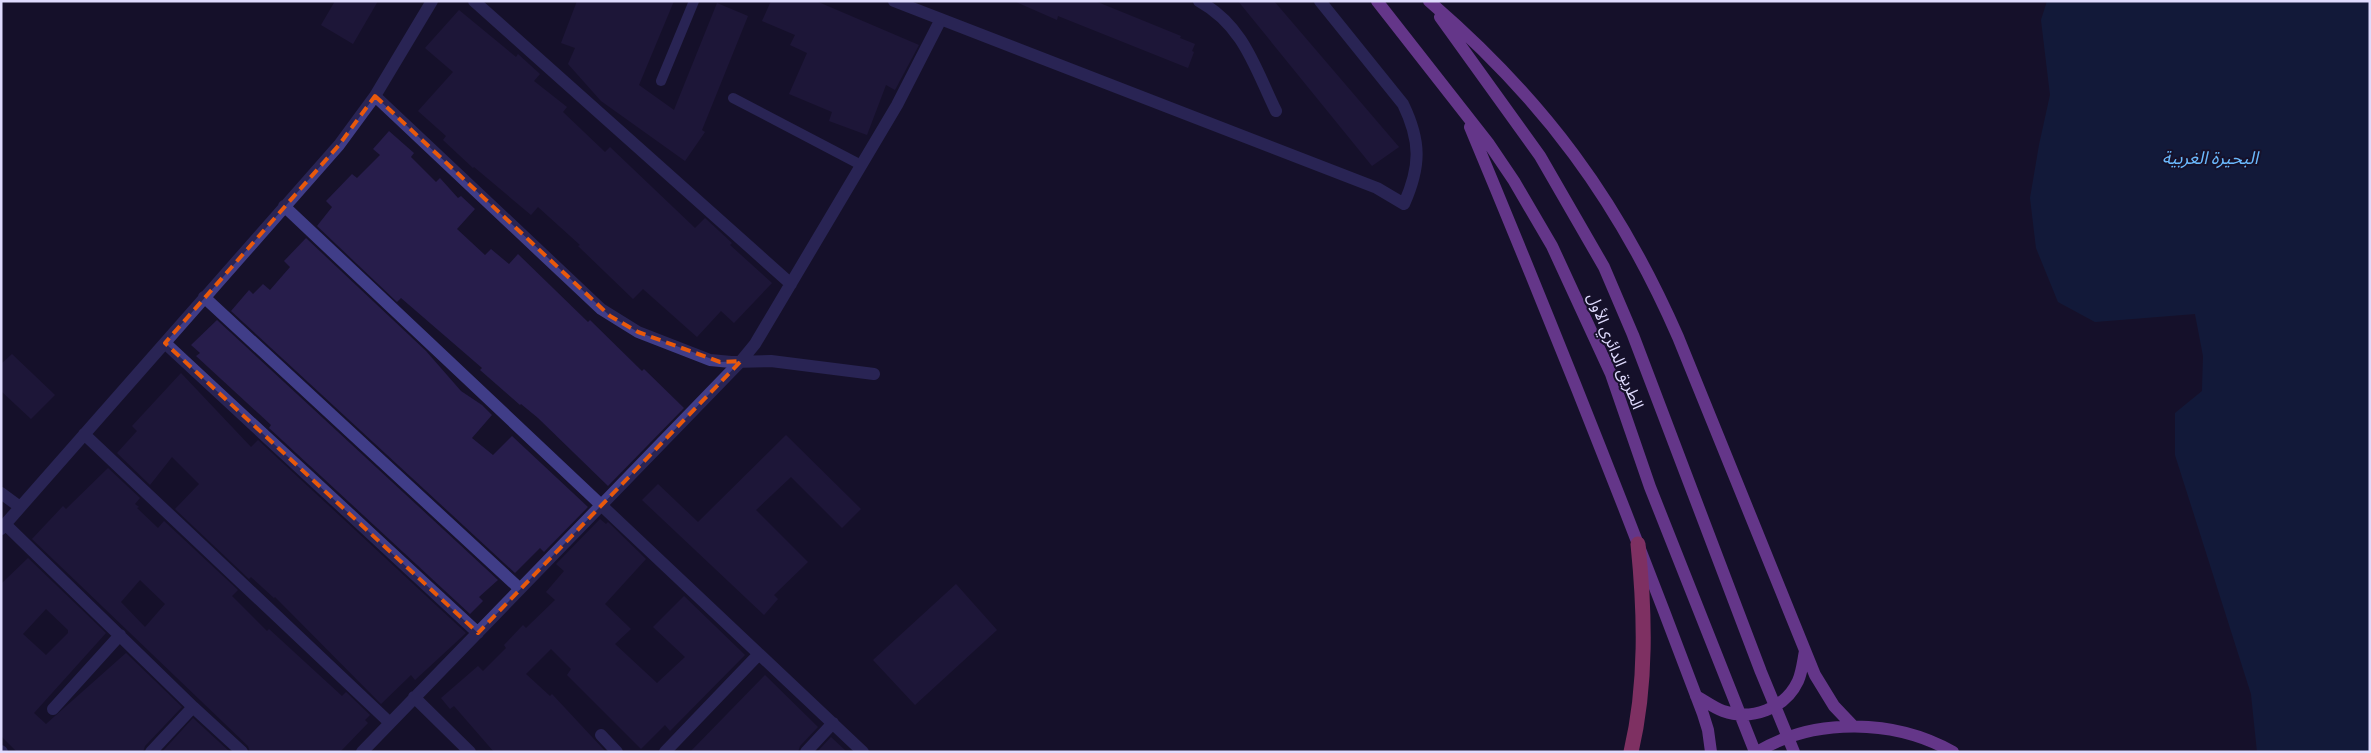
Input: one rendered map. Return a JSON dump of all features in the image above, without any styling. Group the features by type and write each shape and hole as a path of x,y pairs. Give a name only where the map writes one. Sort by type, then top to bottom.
{"highway":[{"path":"1631,752 1640,696 1643,654 1643,617 1638,544"}],"main road":[{"name":"الطريق الدائري الأول","path":"1377,1 1463,108 1514,181 1552,246 1610,374 1650,487 1756,752"},
{"name":"الطريق الدائري الأول","path":"1429,1 1512,114 1540,156 1586,233 1623,310 1685,475 1794,752"},
{"path":"1429,1 1483,49 1533,102 1589,173 1628,235 1659,294 1678,337 1805,651 1826,695 1853,726"},
{"path":"1463,108 1537,287 1638,544 1708,730 1711,752"},
{"path":"1696,696 1722,711 1733,714 1749,715 1766,711 1792,692 1801,672 1805,651"},
{"path":"1756,752 1783,740 1806,733 1853,726 1900,732 1923,738 1953,752"}],"street":[{"path":"242,752 3,526 339,145 375,96 432,1"},
{"path":"474,1 791,284"},
{"path":"894,1 914,5 941,20 1377,188 1404,204 1414,183 1417,162 1417,142 1412,122 1403,104 1320,1"},
{"path":"1199,1 1220,14 1235,29 1276,111"},
{"path":"362,752 741,362 767,327 897,105 941,20"},
{"path":"375,96 610,316 638,332 700,357 720,362 771,361 874,374"},
{"path":"284,206 863,752"},
{"path":"204,298 520,589"},
{"path":"165,343 478,633"},
{"path":"84,434 390,723"},
{"path":"1,493 20,507"},
{"path":"54,709 120,635"},
{"path":"665,752 759,654"},
{"path":"414,697 470,752"},
{"path":"151,752 193,707"},
{"path":"806,752 832,723"},
{"path":"601,735 617,752"}],"lane":[{"path":"661,81 694,1"},
{"path":"733,98 861,165"}],"highlighted area":[{"path":"375,96 610,316 638,332 720,362 741,361 478,633 165,343 339,145"}],"water":[{"name":"البحيرة الغربية","path":"2047,1 2370,1 2370,752 2257,752 2251,694 2175,455 2175,413 2202,391 2203,356 2195,314 2095,322 2058,302 2036,248 2030,198 2050,95 2041,20"}],"building":[{"path":"335,1 378,1 353,44 321,25"},
{"path":"577,1 674,1 639,85 674,110 717,3 748,16 702,130 705,132 685,161 601,101 568,64 575,48 561,43"},
{"path":"771,1 816,1 919,45 895,90 886,85 867,135 829,121 832,112 789,94 807,53 790,45 795,35 762,21"},
{"path":"1014,1 1095,1 1181,36 1180,38 1195,44 1192,51 1194,52 1188,68 1058,16 1057,20"},
{"path":"1238,1 1274,1 1399,147 1372,166"},
{"path":"459,10 516,57 518,54 540,74 534,81 567,107 563,112 605,152 610,147 695,228 705,218 732,243 730,245 772,283 734,323 721,311 697,337 643,289 633,299 578,246 580,245 538,207 531,215 473,168 443,140 446,136 418,111 453,72 425,48"},
{"path":"389,131 414,153 411,157 436,182 440,178 458,198 461,196 475,209 457,229 485,255 491,249 509,264 518,254 588,322 590,320 642,371 644,369 684,408 608,486 538,418 480,370 482,368 401,298 397,302 317,226 332,207 326,201 352,174 357,178 380,155 373,149"},
{"path":"306,238 426,351 461,391 482,405 492,415 472,438 493,455 512,436 588,507 544,552 540,548 515,573 231,311 249,290 253,294 263,284 270,290 290,267 284,261"},
{"path":"217,320 498,580 479,597 483,601 470,614 269,428 271,425 196,356 200,353 191,345"},
{"path":"12,354 55,395 31,419 1,391 1,364"},
{"path":"181,373 251,447 258,440 466,633 415,680 411,675 381,704 275,597 251,577 249,579 175,509 199,484 172,457 150,485 117,453 137,431 132,426"},
{"path":"786,435 861,509 842,528 791,477 756,510 808,562 774,595 778,599 764,615 642,500 658,484 698,522"},
{"path":"108,468 140,498 135,504 139,507 137,508 158,528 164,521 238,590 232,596 267,631 269,629 342,696 346,692 370,715 365,720 368,723 340,752 250,752 248,746 32,539 63,506 66,509","holes":["140,580 165,604 145,627 121,602"]},
{"path":"600,519 606,524 608,522 646,559 605,604 631,629 615,644 657,683 685,657 653,627 684,596 745,655 670,731 665,725 641,749 567,675 571,669 551,649 526,674 550,696 552,694 606,752 494,752 454,706 450,709 441,698 478,666 483,671 506,648 504,645 523,625 526,628 555,600 546,592 564,571 556,564"},
{"path":"28,558 106,633 34,713 46,724 126,653 182,707 145,746 143,752 17,752 1,736 1,584","holes":["46,609 68,630 68,633 46,655 23,634"]},
{"path":"956,584 997,630 915,705 873,660"},
{"path":"765,675 818,727 800,746 798,752 690,752"},
{"path":"193,718 230,752 162,752"},
{"path":"831,737 847,752 817,752"}]}
